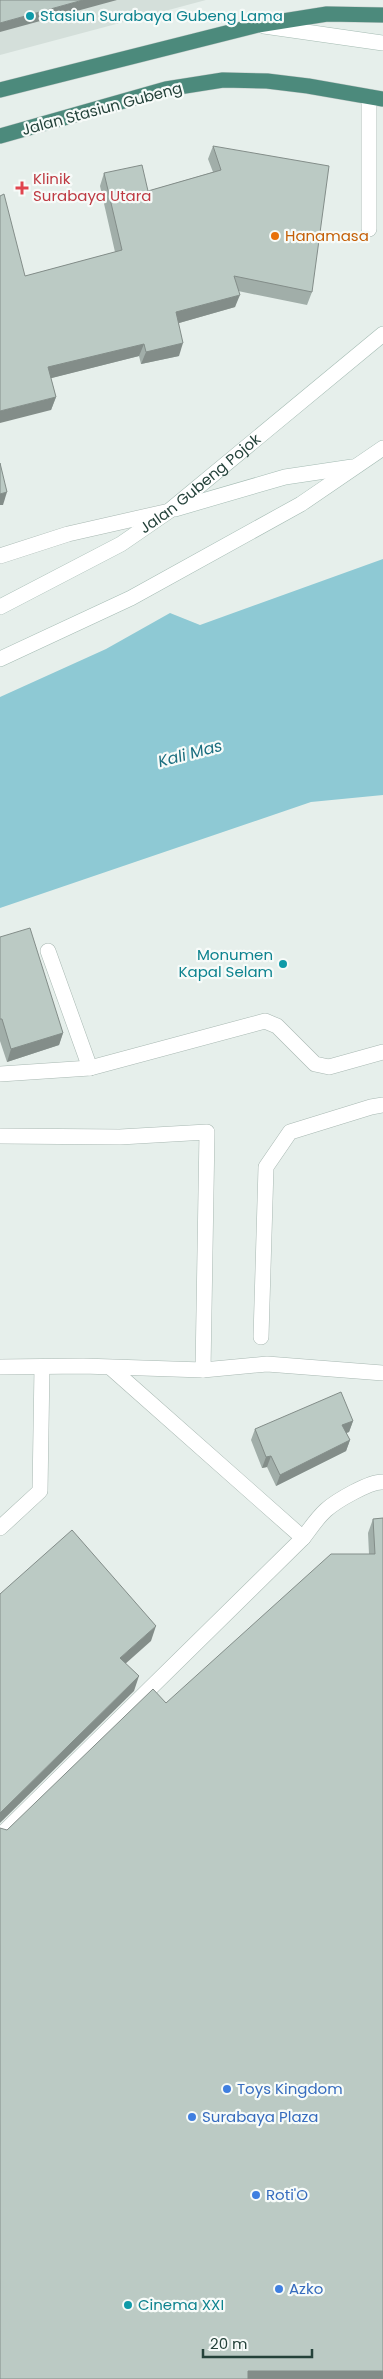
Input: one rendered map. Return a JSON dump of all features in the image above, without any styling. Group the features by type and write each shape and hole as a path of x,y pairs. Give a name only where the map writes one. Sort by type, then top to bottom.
{"highway":[{"path":"0,90 258,25 327,14 383,15"},
{"name":"Jalan Stasiun Gubeng","path":"0,136 166,89 223,80 275,82 376,98"}],"main road":[{"path":"258,25 383,43"},
{"path":"369,229 376,98"},
{"name":"Jalan Gubeng Pojok","path":"0,607 121,544 169,511 383,334"},
{"path":"0,659 131,598 302,504 383,448"},
{"path":"0,556 68,534 169,511 285,477 356,466"},
{"path":"48,951 90,1068"},
{"path":"0,1074 90,1068 265,1021 277,1026 315,1064 329,1066 383,1052"},
{"path":"261,1337 266,1167 290,1132 383,1105"},
{"path":"0,1136 120,1137 207,1132 203,1370"},
{"path":"0,1367 203,1370 266,1364 383,1373"},
{"path":"0,1528 40,1491 42,1367"},
{"path":"111,1368 303,1538"},
{"path":"0,1836 303,1538 326,1510 378,1481 383,1482"}],"shaded area":[{"path":"0,0 206,0 0,55"}],"water":[{"name":"Kali Mas","path":"383,559 383,795 311,802 0,908 0,697 106,649 170,613 200,625"}],"building":[{"path":"0,0 83,0 0,23"},
{"path":"213,146 329,166 312,292 234,276 240,295 176,312 183,343 146,352 144,344 48,367 56,397 0,411 0,196 4,194 25,276 122,250 104,173 142,165 148,191 221,170"},
{"path":"0,463 7,492 0,494"},
{"path":"30,928 63,1033 11,1049 2,1019 0,1019 0,937"},
{"path":"341,1392 353,1421 342,1425 350,1440 280,1475 271,1456 266,1457 255,1429"},
{"name":"Surabaya Plaza","path":"383,1518 383,2371 248,2371 248,2379 0,2379 0,1828 7,1830 153,1689 166,1703 331,1554 375,1554 373,1519"},
{"path":"72,1530 156,1626 120,1658 139,1676 0,1813 0,1594"}],"place":[{"name":"Stasiun Surabaya Gubeng Lama","path":"30,16"},
{"name":"Klinik Surabaya Utara","path":"22,188"},
{"name":"Hanamasa","path":"275,236"},
{"name":"Monumen Kapal Selam","path":"283,964"},
{"name":"Toys Kingdom","path":"227,2089"},
{"name":"Surabaya Plaza","path":"192,2117"},
{"name":"Roti'O","path":"256,2195"},
{"name":"Azko","path":"279,2289"},
{"name":"Cinema XXI","path":"128,2305"}]}
